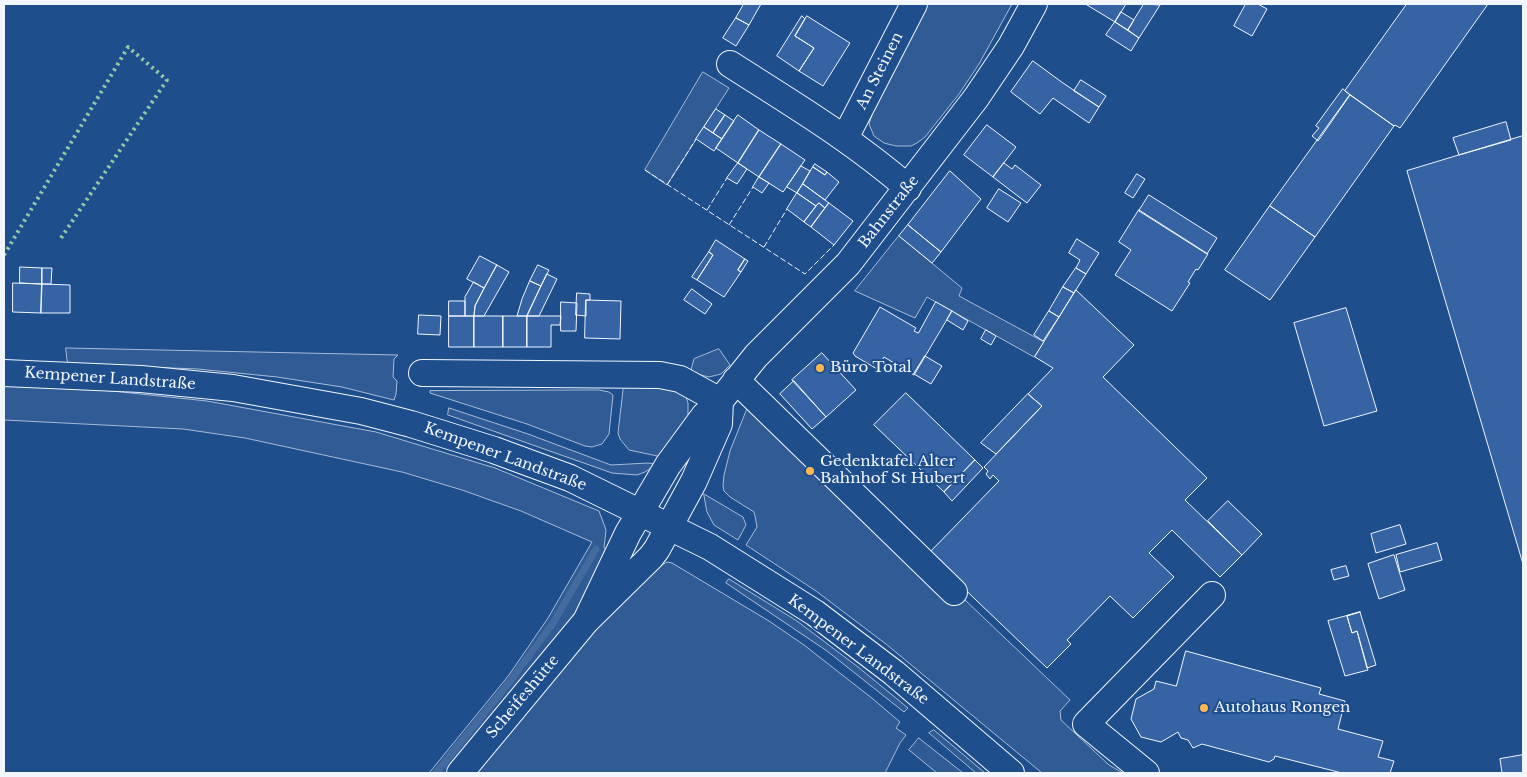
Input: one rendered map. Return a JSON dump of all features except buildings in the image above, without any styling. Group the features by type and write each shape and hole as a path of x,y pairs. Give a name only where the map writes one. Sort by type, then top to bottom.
{"street":[{"name":"An Steinen","path":"845,138 914,4"},
{"name":"Bahnstraße","path":"641,511 668,465 704,416 720,401 778,333 848,264 908,188 976,98 1011,46 1034,4"},
{"path":"730,64 845,138 878,162 908,188"},
{"name":"Kempener Landstraße","path":"4,373 141,379 233,388 366,412 503,453 570,478 641,511 728,557 814,613 894,674 1011,773"},
{"path":"422,373 660,376 680,379 720,401 719,424 694,481 671,526"},
{"path":"736,380 954,592"},
{"name":"Scheifeshütte","path":"586,621 628,533 641,511"},
{"name":"Scheifeshütte","path":"460,773 586,621 651,557 671,526"},
{"path":"1146,773 1086,724 1212,594"}],"shaded area":[{"path":"925,4 1012,4 979,64 959,94 925,137 911,146 896,146 884,143 874,136 869,124 872,115 868,113"},
{"path":"703,72 729,88 667,185 645,170"},
{"path":"899,236 962,288 959,296 1044,342 1034,357 927,297 915,318 855,291"},
{"path":"66,348 398,355 394,359 393,377 397,381 396,394 394,400 342,387 277,377 198,369 68,364"},
{"path":"719,349 730,365 721,374 709,377 697,374 691,370 694,359"},
{"path":"4,385 74,387 207,401 376,432 495,468 599,511 606,530 604,548 626,559 657,568 667,562 672,563 769,621 804,645 873,699 900,722 896,728 906,735 885,773 429,773 509,675 548,618 592,542 521,511 462,490 402,472 245,438 183,429 4,420"},
{"path":"628,385 664,385 686,397 688,416 662,457 629,450 620,439 618,433 623,390"},
{"path":"599,390 613,395 609,434 602,444 592,447 430,393 430,391"},
{"path":"748,407 954,606 963,598 1070,700 1060,711 1061,720 1109,765 1123,773 1042,773 886,644 816,591 746,545 757,527 754,512 730,497 724,491 723,486 730,451"},
{"path":"449,408 528,434 611,465 648,463 654,464 654,466 637,475 612,473 448,415"},
{"path":"704,494 743,517 746,525 738,540 714,525 707,512"},
{"path":"729,579 797,621 908,708 904,712 827,651 726,583"},
{"path":"934,730 985,773 976,773 929,733"},
{"path":"919,738 963,773 937,773 909,750"}],"waterway":[{"path":"436,773 512,679 553,623 596,549"}],"hedge":[{"path":"4,255 128,47 167,80 61,238"}],"fence":[{"path":"667,185 696,139"},
{"path":"645,170 805,274 834,245"},
{"path":"707,210 727,178"},
{"path":"729,225 753,187"},
{"path":"764,247 787,209"}],"place":[{"name":"Büro Total","path":"820,368"},
{"name":"Gedenktafel Alter Bahnhof St Hubert","path":"810,471"},
{"name":"Autohaus Rongen","path":"1204,708"}]}
